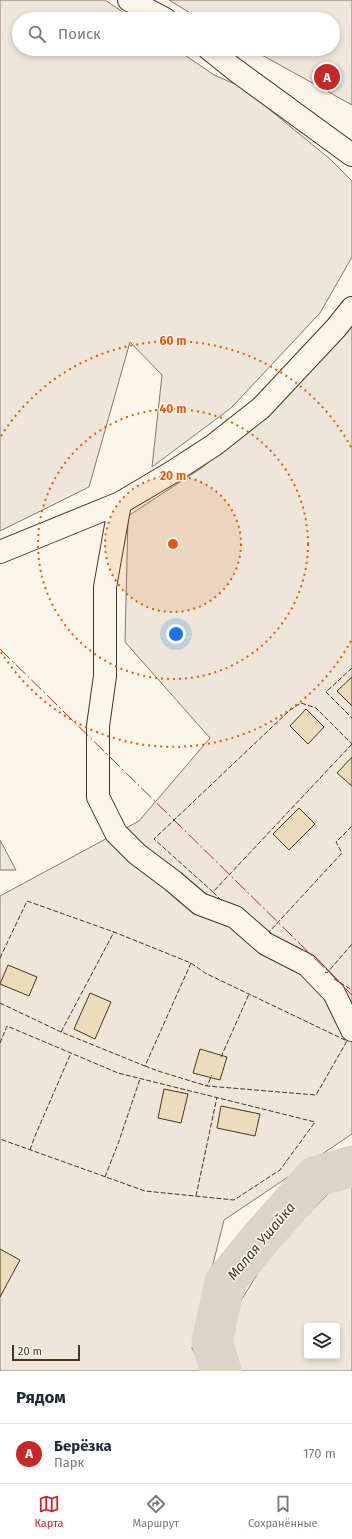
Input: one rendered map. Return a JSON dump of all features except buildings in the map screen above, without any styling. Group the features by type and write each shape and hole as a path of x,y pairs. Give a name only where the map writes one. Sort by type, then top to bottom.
{"street":[{"path":"129,0 152,12"},
{"path":"218,56 342,146 352,155"},
{"path":"0,552 120,503 174,472 214,445 261,408 336,328 352,308"},
{"path":"120,503 105,587 105,676 98,726 98,797 116,833 137,854 173,881 200,904 236,917 266,944 307,965 334,993 352,1030"}],"shaded area":[{"path":"0,0 105,0 123,12 12,12 12,56 186,56 214,75 242,87 330,159 352,181 352,257 320,313 231,408 152,467 162,375 130,342 89,487 0,531"},
{"path":"169,0 352,0 352,105 264,56 340,56 340,12 189,12"},
{"path":"352,325 352,1134 224,1220 192,1348 203,1371 0,1371 0,896 139,821 210,738 125,642 128,516 203,467 347,333"},
{"path":"0,840 16,870 0,870"},
{"path":"352,1185 352,1371 233,1371 227,1323 271,1252 331,1191"}],"waterway":[{"name":"Малая Ушайка","path":"221,1371 212,1342 225,1282 260,1239 315,1177 352,1166"}],"fence":[{"path":"352,668 326,692 352,718"},
{"path":"352,744 213,892 154,839 290,710 301,703 316,708 352,744 352,745"},
{"path":"271,934 269,932 342,853 336,842 352,826"},
{"path":"213,892 223,902"},
{"path":"0,958 27,901 114,932"},
{"path":"0,1003 61,1032 145,1066 191,963 114,932 61,1032"},
{"path":"325,972 327,973 352,944"},
{"path":"191,963 205,973 347,1041 316,1095 207,1086 212,1075"},
{"path":"334,979 352,990"},
{"path":"221,1057 249,994"},
{"path":"0,1043 7,1026 118,1073 315,1122 280,1170 234,1200 145,1191 0,1139"},
{"path":"30,1150 71,1053"},
{"path":"145,1066 207,1086"},
{"path":"105,1177 140,1079"},
{"path":"196,1196 217,1097"}],"power":[{"path":"0,649 352,995"}],"place":[{"name":"Берёзка","path":"327,77"}]}
